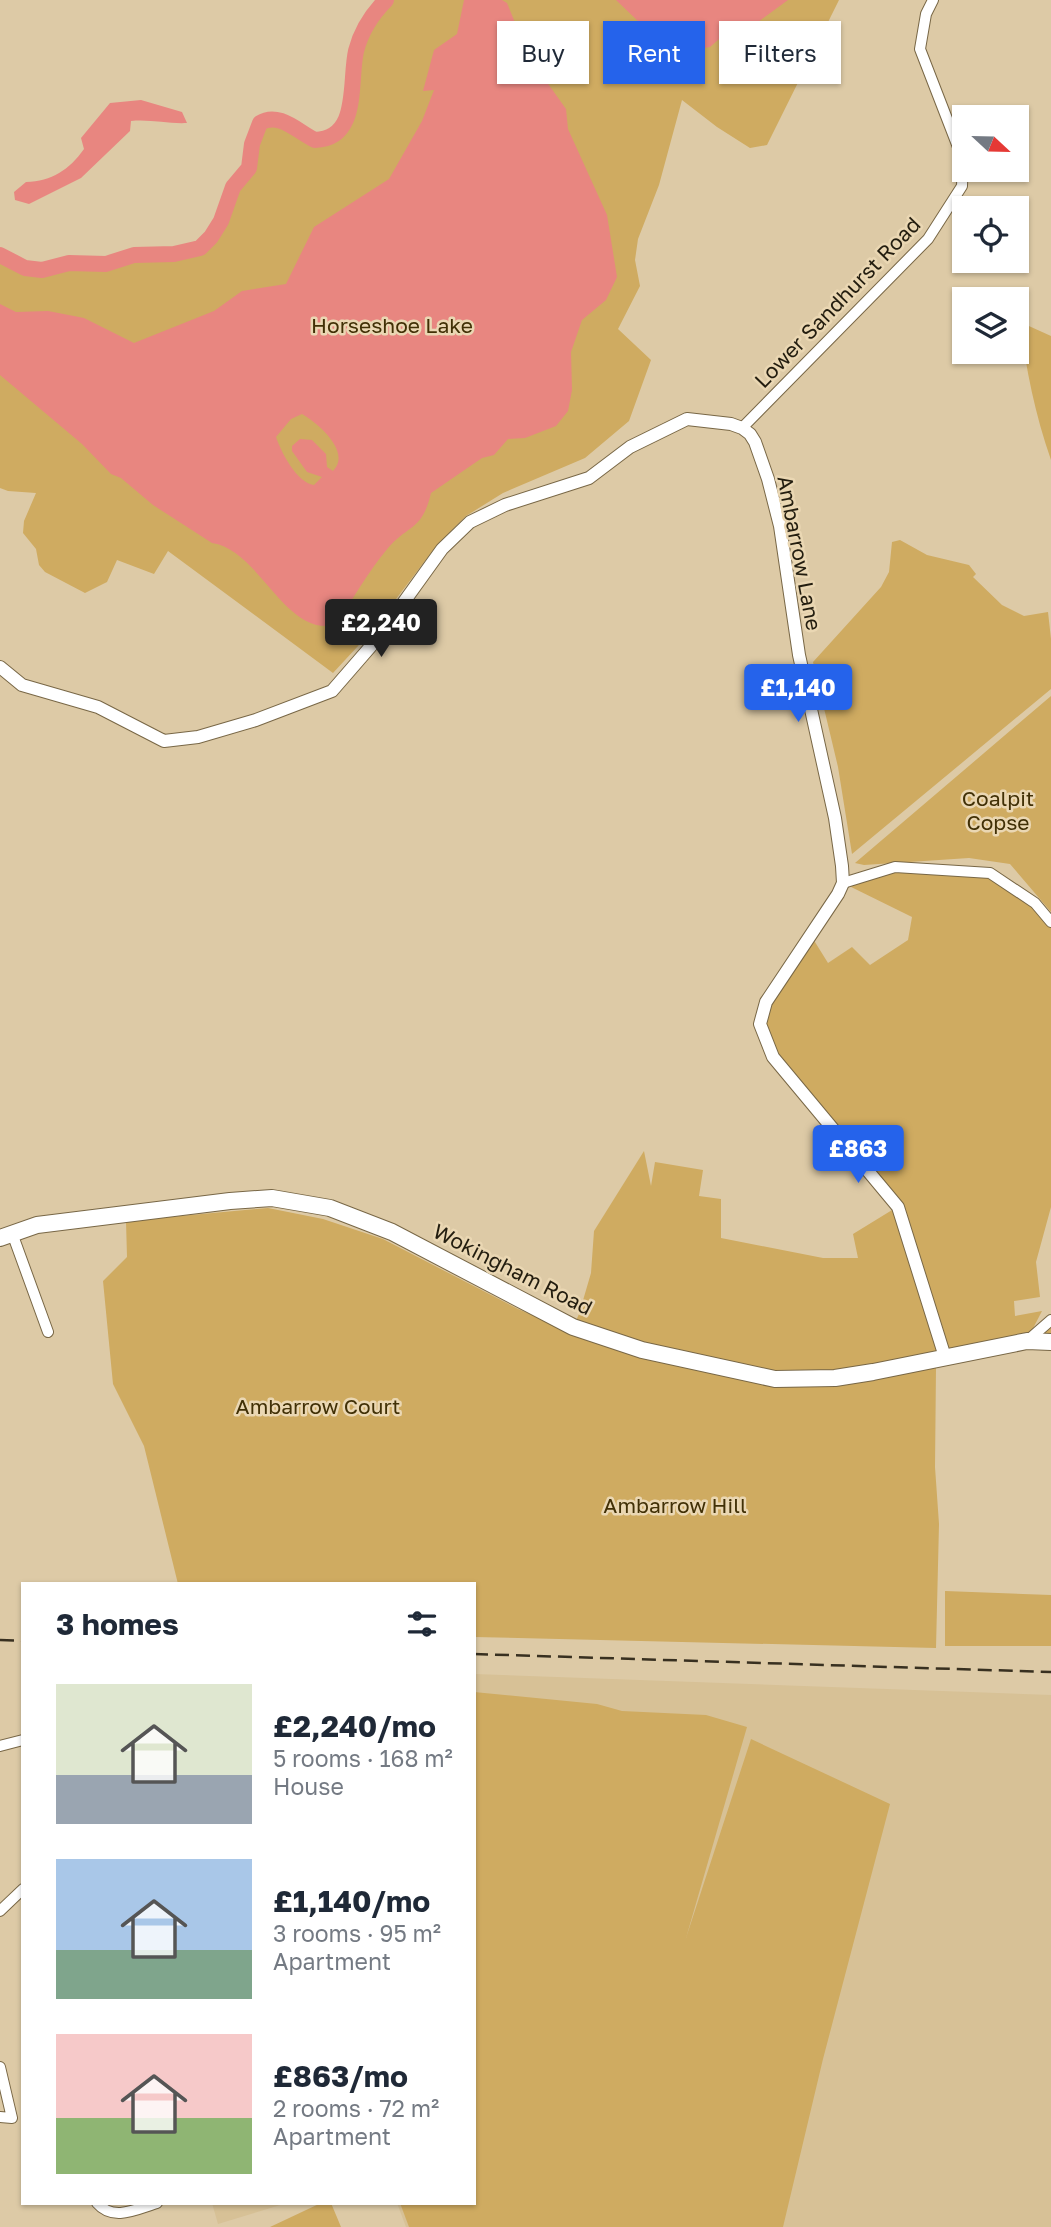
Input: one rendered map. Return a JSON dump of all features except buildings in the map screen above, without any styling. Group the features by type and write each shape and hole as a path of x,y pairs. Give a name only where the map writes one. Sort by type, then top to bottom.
{"main road":[{"name":"Wokingham Road","path":"6,1236 37,1225 230,1201 272,1198 330,1208 392,1232 483,1278 560,1322 642,1350 775,1379 835,1378 873,1373 1027,1341 1051,1342"}],"street":[{"name":"Lower Sandhurst Road","path":"742,428 928,239 962,186 963,160 920,50 926,14 933,0"},
{"path":"0,667 22,685 98,707 164,741 198,737 256,720 332,691 379,638 442,549 470,522 505,505 589,478 630,447 687,419 723,422 742,428"},
{"name":"Ambarrow Lane","path":"742,428 750,435 760,453 780,526 799,655 835,818 843,883"},
{"path":"945,1357 898,1207 773,1057 760,1024 766,1002 843,883 895,867 990,873 1035,903 1051,922"},
{"path":"6,1236 48,1332"},
{"path":"1027,1341 1051,1320"},
{"path":"0,1732 2,1746 21,1741"},
{"path":"0,1911 21,1891"},
{"path":"0,2067 12,2118 0,2117"},
{"path":"100,2205 109,2212 121,2214 150,2205"}],"shaded area":[{"name":"Horseshoe Lake","path":"464,0 502,0 507,3 514,21 497,21 497,84 548,84 566,109 568,129 607,215 617,277 606,300 582,320 571,352 572,390 568,411 556,426 525,438 508,439 494,455 482,458 431,493 419,521 381,557 335,625 317,625 301,618 286,606 244,560 229,549 212,543 153,505 121,478 111,474 82,444 0,375 0,304 16,312 48,311 84,318 134,343 214,311 242,291 286,284 314,227 389,179 422,121 434,90 423,91 434,50 457,34","holes":["302,414 324,431 336,447 338,455 338,463 333,471 327,467 326,454 312,440 300,439 292,446 292,451 307,472 322,477 314,485 296,473 276,437 291,419"]},
{"path":"616,0 788,0 759,21 719,21 719,39 705,48 705,21 638,21"},
{"path":"141,100 182,112 187,123 131,121 130,131 81,178 29,204 15,200 14,192 26,182 52,177 72,163 84,149 81,138 110,103"},
{"path":"476,1674 1051,1695 1051,2227 406,2227 398,2205 476,2205"},
{"path":"213,2205 280,2205 218,2224"}],"green space":[{"name":"Horseshoe Lake","path":"382,0 839,0 829,21 719,21 719,84 797,84 767,145 750,148 682,100 659,185 638,239 635,260 640,286 618,329 651,360 629,421 585,458 503,493 466,516 437,545 371,632 333,673 168,551 154,574 117,560 107,582 85,593 45,572 39,565 36,549 23,533 24,521 36,493 0,488 0,253 34,268 69,261 105,262 134,253 174,251 199,246 219,220 231,186 247,167 250,143 259,122 273,117 280,118 314,137 330,134 341,125 358,40"},
{"path":"1029,326 1051,336 1051,460 1040,426 1026,364 1029,364"},
{"path":"900,540 927,555 969,565 976,574 973,577 1002,605 1024,616 1048,612 1051,689 852,854 838,767 813,662 881,587 889,572 892,542"},
{"name":"Coalpit Copse","path":"1051,696 1051,912 1010,864 969,858 864,865 855,863"},
{"path":"895,867 990,873 1051,922 1051,1207 1036,1262 1040,1297 1014,1301 1015,1316 1042,1311 1028,1338 1051,1320 1051,1342 775,1379 573,1327 591,1273 594,1231 644,1151 651,1186 655,1162 703,1170 699,1196 721,1199 721,1238 823,1258 858,1258 853,1234 897,1207 773,1057 760,1024 810,934 828,963 852,947 870,965 908,940 912,917 843,883"},
{"path":"268,1208 323,1219 383,1239 518,1309 579,1335 775,1387 836,1386 936,1368 935,1467 939,1524 936,1648 476,1637 476,1582 178,1582 144,1446 113,1384 103,1281 127,1257 126,1221"},
{"path":"945,1591 1051,1595 1051,1646 945,1646"},
{"path":"476,1692 597,1704 622,1711 706,1715 747,1727 686,1938 751,1739 890,1804 823,2059 783,2227 409,2227 401,2205 476,2205"},
{"path":"317,2205 332,2205 341,2227 270,2227"}],"waterway":[{"path":"0,255 25,268 42,270 69,263 106,264 134,255 174,254 200,248 221,221 233,187 249,168 252,144 260,123 274,119 281,121 315,140 329,137 339,130 350,107 358,44 367,24 386,0"}],"railway":[{"path":"0,1640 21,1641"},
{"path":"476,1654 1051,1672"}],"park label":[{"name":"Ambarrow Court","path":"318,1406"},
{"name":"Ambarrow Hill","path":"675,1505"}]}
